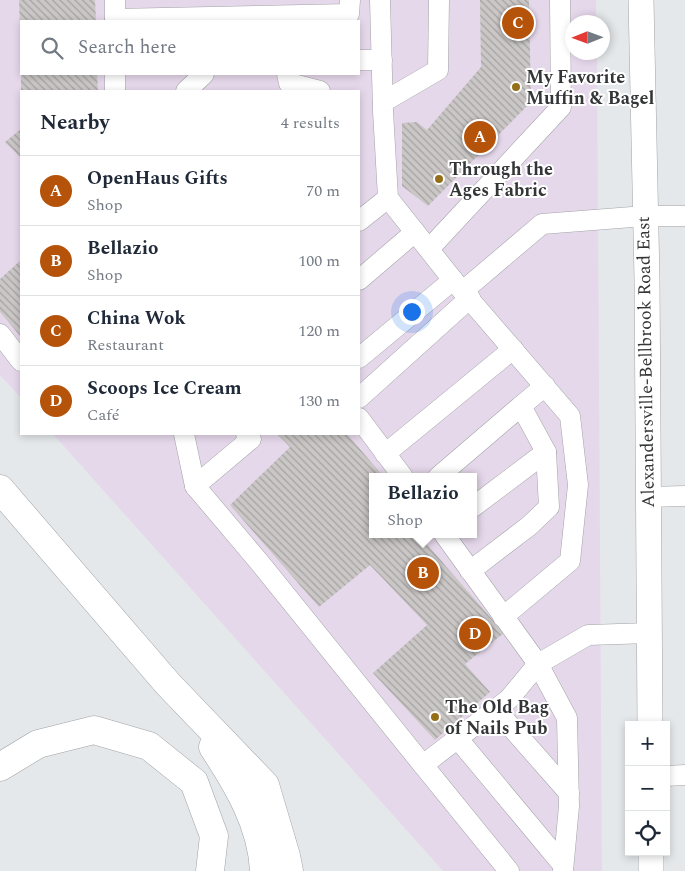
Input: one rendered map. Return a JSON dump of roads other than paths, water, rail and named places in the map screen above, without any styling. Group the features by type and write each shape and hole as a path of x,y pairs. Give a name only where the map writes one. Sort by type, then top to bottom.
{"highway":[{"path":"0,488 183,700 265,784 289,871"},
{"path":"183,700 226,766 247,805 264,855 264,871"},
{"path":"0,767 38,744 94,730 149,746 194,782 214,836 210,871"}],"main road":[{"name":"Alexandersville-Bellbrook Road East","path":"641,0 647,288 650,721"},
{"path":"651,856 651,871"}],"street":[{"path":"115,13 350,14 350,0"},
{"path":"380,0 388,198 462,290 570,416 578,485 570,561 503,617"},
{"path":"383,102 438,70 439,0"},
{"path":"429,250 561,107 560,0"},
{"path":"360,60 382,60"},
{"path":"115,75 115,90"},
{"path":"187,90 203,75"},
{"path":"285,83 316,90"},
{"path":"361,216 388,198"},
{"path":"360,357 462,290 542,224 645,216 685,216"},
{"path":"360,279 415,232"},
{"path":"360,397 462,290"},
{"path":"0,334 20,360"},
{"path":"385,454 513,349"},
{"path":"443,473 545,386"},
{"path":"470,571 529,526 549,507 546,452 521,406"},
{"path":"360,419 400,473"},
{"path":"195,486 251,439 247,435"},
{"path":"188,436 195,486 260,563 509,871"},
{"path":"477,504 546,452"},
{"path":"648,497 685,496"},
{"path":"447,538 538,664 567,718 569,806 563,868"},
{"path":"423,765 509,699 538,664 588,636 650,633"},
{"path":"496,710 569,793"},
{"path":"458,739 563,868"},
{"path":"670,776 685,775"}],"place":[{"name":"China Wok","path":"518,23"},
{"name":"My Favorite Muffin & Bagel","path":"516,87"},
{"name":"OpenHaus Gifts","path":"480,137"},
{"name":"Through the Ages Fabric","path":"439,179"},
{"name":"Bellazio","path":"423,573"},
{"name":"Scoops Ice Cream","path":"475,634"},
{"name":"The Old Bag of Nails Pub","path":"435,717"}]}
